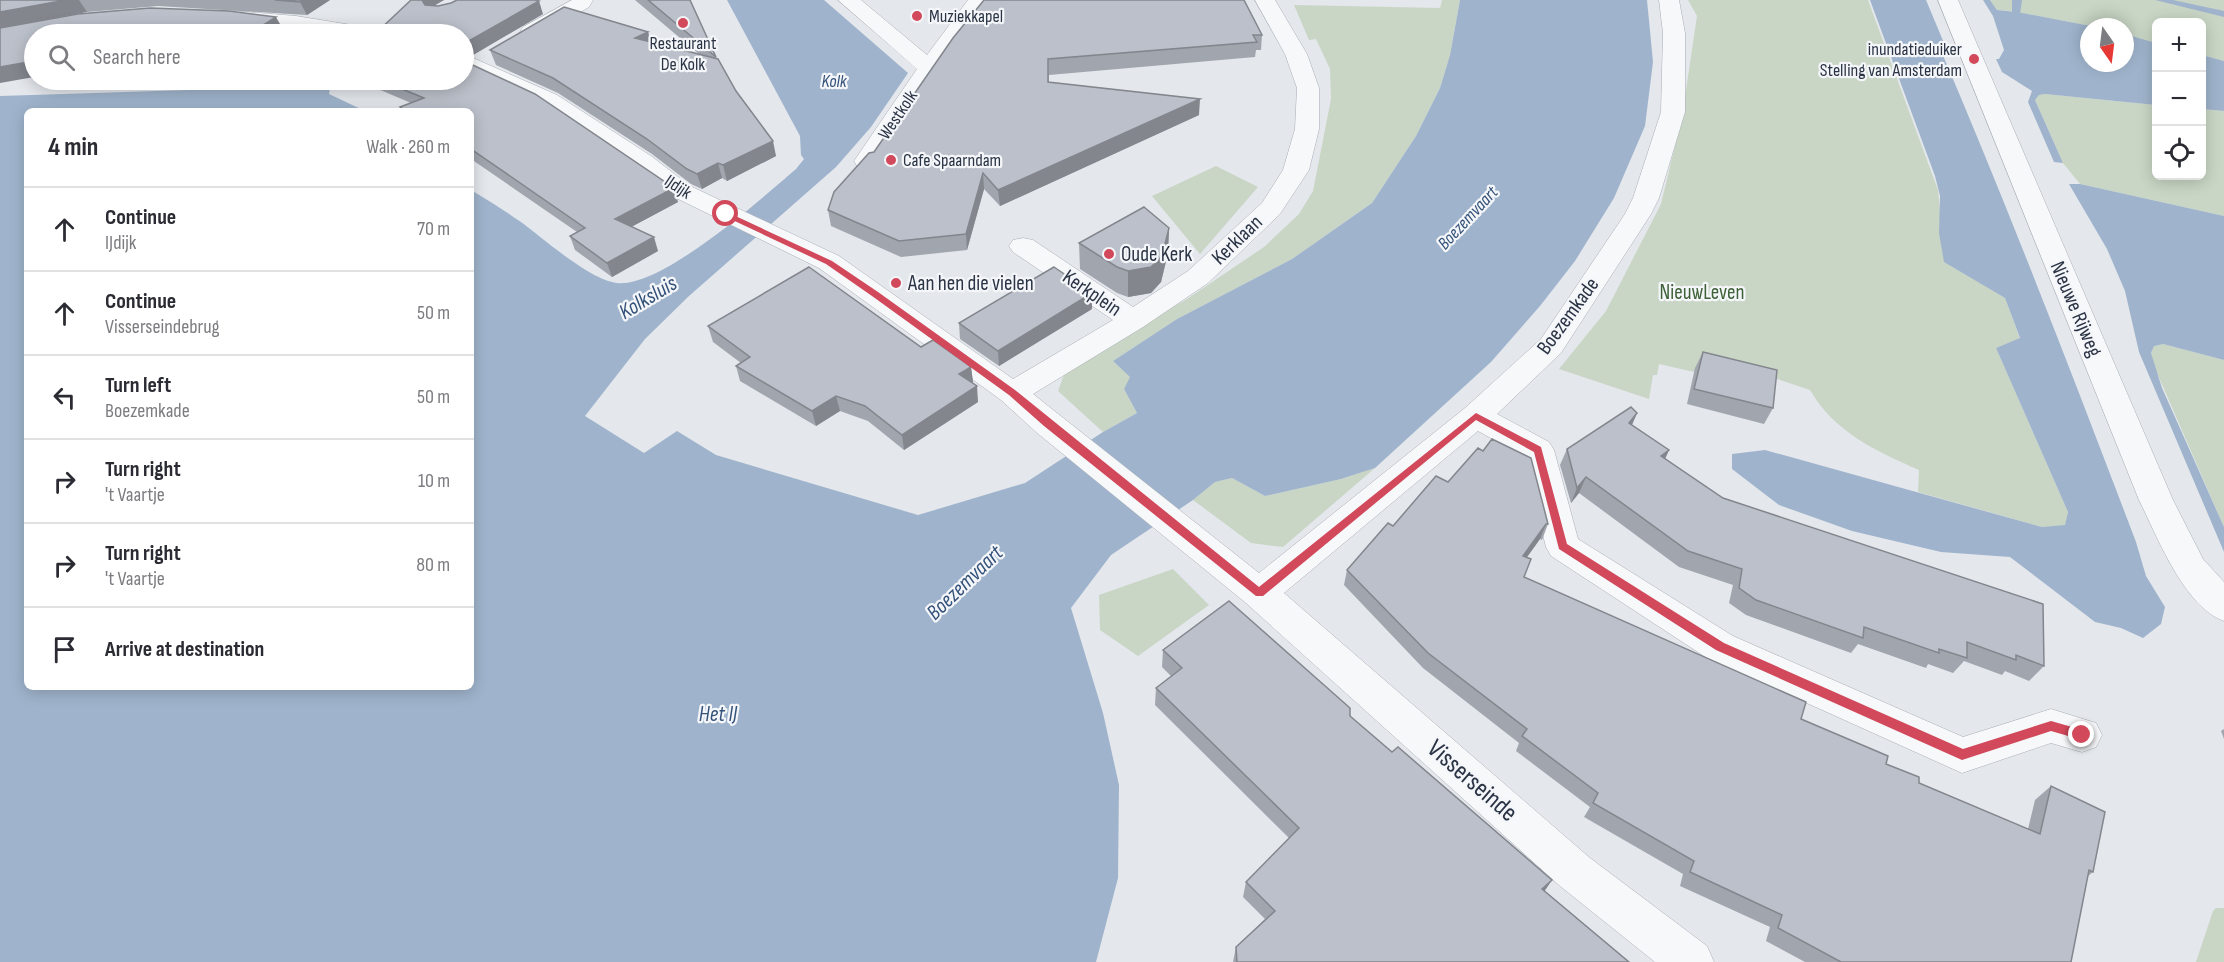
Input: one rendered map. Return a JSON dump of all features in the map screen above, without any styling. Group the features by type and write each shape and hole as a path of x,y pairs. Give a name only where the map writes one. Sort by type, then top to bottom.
{"street":[{"path":"514,42 582,3 583,0"},
{"name":"Westkolk","path":"848,0 929,68"},
{"name":"Westkolk","path":"866,161 929,68 979,0"},
{"name":"Kerklaan","path":"1012,393 1133,320 1198,277 1271,208 1296,170 1307,129 1308,88 1296,54 1265,0"},
{"name":"Boezemkade","path":"1259,593 1476,416 1551,346 1638,214 1646,198 1673,112 1674,33 1669,0"},
{"name":"Nieuwe Rijweg","path":"1948,0 2156,500 2190,568 2224,606"},
{"path":"214,16 308,24"},
{"name":"IJdijk","path":"477,60 549,100 642,161 681,191 829,262 1012,393 1047,424 1171,522"},
{"name":"Kerkplein","path":"1023,246 1133,320"},
{"path":"1476,416 1538,450 1563,547 1720,646 1962,754 2051,726 2082,735"},
{"name":"Visserseinde","path":"1171,522 1259,593 1575,872 1691,962"}],"green space":[{"path":"1442,0 1460,0 1450,55 1440,88 1416,136 1372,203 1292,259 1177,319 1113,361 1131,377 1124,389 1137,413 1103,432 1058,391 1066,369 1187,299 1264,247 1299,214 1313,191 1331,99 1330,69 1316,39 1309,40 1294,5 1440,8"},
{"name":"NieuwLeven","path":"1688,0 1868,0 1938,190 1945,262 2005,298 2020,339 1996,348 2068,512 2065,526 2042,527 1918,492 1919,470 1857,439 1831,418 1810,390 1768,376 1696,368 1694,372 1659,364 1657,375 1653,375 1649,399 1559,369 1606,311 1661,204 1682,117 1697,16"},
{"path":"1990,0 2224,0 2224,61 2206,56 2206,18 2152,18 2152,42 2134,37 2134,18 2080,18 2080,24 1997,10"},
{"path":"2039,95 2152,105 2152,180 2206,180 2206,109 2224,111 2224,216 2080,184 2063,163 2035,100"},
{"path":"1216,166 1258,187 1200,254 1152,196"},
{"path":"2163,344 2224,360 2224,527 2154,366 2151,353 2154,345"},
{"path":"1375,468 1283,547 1251,543 1193,500 1215,482 1232,478 1265,496 1341,479"},
{"path":"1173,569 1209,605 1138,656 1100,630 1099,595"},
{"path":"2216,908 2224,908 2224,962 2196,962 2213,911"}],"water":[{"name":"Het IJ","path":"727,0 824,0 908,73 871,127 836,167 689,296 645,339 585,416 644,453 677,431 716,455 918,515 1025,483 1103,432 1137,413 1124,389 1130,377 1113,361 1177,319 1292,259 1372,203 1416,136 1440,88 1450,55 1460,0 1647,0 1653,62 1645,126 1614,198 1575,261 1540,306 1491,362 1375,468 1341,479 1265,496 1232,478 1215,482 1193,500 1111,555 1071,608 1103,713 1119,785 1118,878 1096,962 0,962 0,96 189,90 330,90 329,94 359,108 24,108 24,690 474,690 474,192 521,222 594,275 617,283 636,281 684,257 711,239 796,169 804,159 801,155 800,136"},
{"path":"1870,0 1926,0 1944,43 1939,46 2064,355 2136,542 2146,576 2165,607 2161,624 2143,638 2121,628 2095,622 2010,557 1941,552 1852,531 1779,505 1732,469 1732,454 1765,450 2042,527 2065,525 2068,512 1996,348 2020,338 2005,298 1944,262 1939,233 1940,196 1935,176"},
{"path":"1983,0 1990,0 1997,10 2080,24 2080,72 2134,72 2134,37 2152,42 2152,105 2039,95 2035,100 2063,163 2054,162 2028,102 2032,91 2002,72 1996,59 1999,59 2004,50 1993,16"},
{"path":"2206,56 2224,61 2224,111 2206,109"},
{"path":"2069,184 2080,184 2224,216 2224,360 2163,344 2154,346 2151,353 2162,388 2224,527 2224,552 2139,352 2125,291 2107,249"}],"building":[{"path":"0,0 66,0 0,12"},
{"path":"275,0 302,0 300,2"},
{"path":"411,0 422,0 425,5 438,6 457,0 539,1 474,38 474,24 386,24"},
{"path":"648,0 690,0 716,57"},
{"path":"984,0 1244,0 1262,35 1253,35 1257,42 1048,59 1048,82 1200,99 998,190 983,173 966,234 899,241 828,210 834,192 869,153 874,152 953,38"},
{"path":"564,7 648,32 635,38 718,59 736,91 773,141 723,165 718,163 697,174 553,78 490,50"},
{"path":"150,8 229,11 276,17 265,24 24,24 24,63 0,67 0,28 78,14"},
{"path":"474,66 535,94 674,188 615,219 654,237 607,263 570,236 585,228 474,151 474,108 400,107 424,98 404,90 474,90"},
{"path":"1144,207 1169,228 1162,256 1151,267 1128,271 1117,267 1079,243"},
{"path":"809,267 921,347 933,340 971,367 959,374 977,386 902,435 865,406 836,396 812,411 736,366 750,357 708,326"},
{"path":"1054,267 1092,293 998,351 959,323"},
{"path":"1703,352 1777,370 1773,408 1694,389"},
{"path":"1631,407 1637,413 1629,423 1669,450 1661,456 1723,498 2043,604 2044,666 2016,655 2016,660 1967,642 1967,658 1939,649 1939,653 1864,627 1863,638 1756,600 1739,588 1742,569 1688,551 1586,477 1577,488 1567,449"},
{"path":"1492,439 1531,458 1548,524 1523,556 1531,559 1524,577 1806,702 1801,719 1888,756 1886,764 1919,777 1919,783 2040,834 2051,786 2105,812 2093,872 2089,870 2071,962 1841,962 1778,928 1782,915 1690,872 1694,861 1593,803 1598,793 1522,736 1527,729 1428,653 1347,570 1388,523 1393,526 1436,476 1448,482 1478,448 1483,451"},
{"path":"1229,601 1350,708 1350,716 1392,752 1398,747 1552,880 1542,889 1629,962 1237,962 1236,947 1275,911 1246,882 1299,828 1156,688 1182,668 1163,650"}],"waterway":[{"path":"2017,0 2017,12"},
{"path":"2160,0 2224,14"}],"place":[{"name":"Muziekkapel","path":"917,16"},
{"name":"Restaurant De Kolk","path":"683,23"},
{"name":"inundatieduiker Stelling van Amsterdam","path":"1974,59"},
{"name":"Cafe Spaarndam","path":"891,160"},
{"name":"Oude Kerk","path":"1109,254"},
{"name":"Aan hen die vielen","path":"896,283"}],"route":[{"path":"726,214 829,262 875,294 1012,393 1047,424 1259,593 1476,416 1538,450 1563,547 1720,646 1962,754 2051,726 2082,735"}],"water label":[{"name":"Kolk","path":"834,81"},
{"name":"Boezemvaart","path":"1468,218"},
{"name":"Kolksluis","path":"648,298"},
{"name":"Boezemvaart","path":"965,583"}]}
